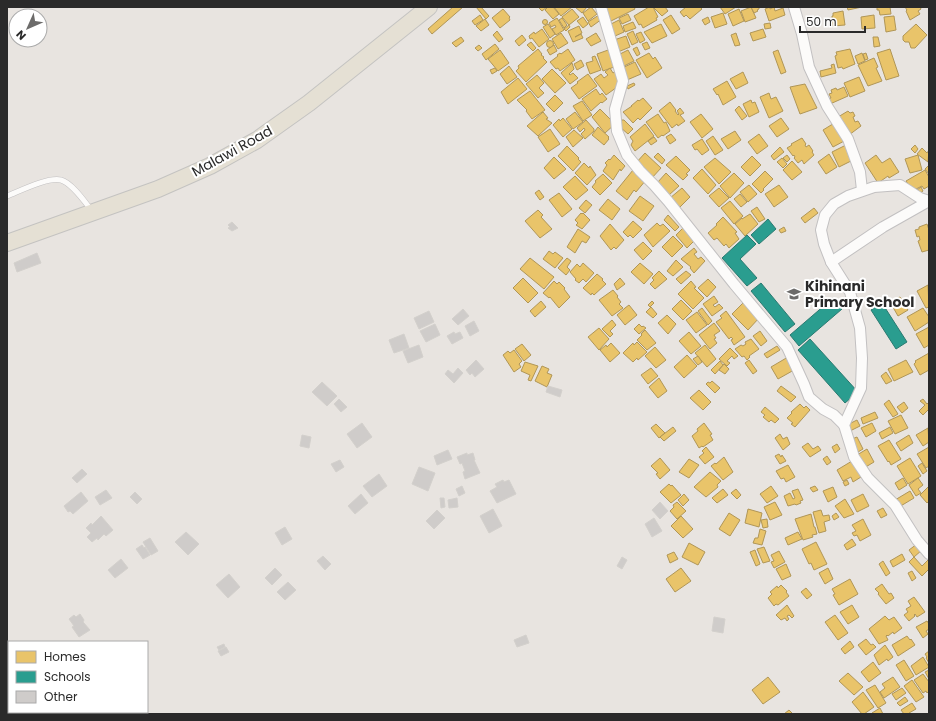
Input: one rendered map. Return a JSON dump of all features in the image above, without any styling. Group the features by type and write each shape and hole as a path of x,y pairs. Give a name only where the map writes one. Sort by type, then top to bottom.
{"main road":[{"name":"Malawi Road","path":"7,244 158,189 210,166 257,140 309,103 429,7"}],"street":[{"path":"601,7 623,81 615,108 617,131 627,155 668,201 734,284 787,347 809,397 823,409 834,415 844,425 854,457 868,478 895,505 917,540 929,554"},
{"path":"794,7 802,34 809,67 827,106 848,139 860,172 862,190"},
{"path":"844,425 861,388 862,358 860,328 850,292 831,262 824,244 821,230 825,215 834,204 862,190 874,187 900,185 920,198 929,201"},
{"path":"831,262 883,227 929,201"}],"lane":[{"path":"7,196 50,180 62,180 74,188 93,212"}],"building: Homes":[{"path":"453,7 463,7 432,34 428,29"},
{"path":"476,7 481,7 489,16 486,19"},
{"path":"538,7 547,7 542,11"},
{"path":"548,7 553,7 559,14 553,19 545,10"},
{"path":"554,7 572,7 561,16"},
{"path":"575,7 587,7 582,13"},
{"path":"591,7 597,14 588,21 583,13"},
{"path":"605,7 634,7 635,9 609,22"},
{"path":"649,7 653,7 658,17 656,18 657,20 643,28 641,24 639,25 634,16"},
{"path":"653,7 665,7 668,11 662,16"},
{"path":"686,7 700,7 702,9 690,19 686,15 684,17 680,12"},
{"path":"720,7 736,7 725,14"},
{"path":"751,7 756,18 745,22 741,11"},
{"path":"751,7 759,7 759,9 754,13"},
{"path":"770,7 770,9 774,7 775,11 783,8 785,15 769,21 765,9"},
{"path":"847,7 862,7 848,10"},
{"path":"877,7 890,7 891,14 880,15"},
{"path":"905,7 920,7 921,9 918,11 920,14 910,20"},
{"path":"503,9 510,17 510,20 500,28 492,18"},
{"path":"572,9 579,17 569,25 562,17"},
{"path":"739,9 744,21 733,26 728,14"},
{"path":"843,11 845,25 833,26 833,13"},
{"path":"723,13 727,24 715,28 711,17"},
{"path":"628,14 631,20 622,24 619,18"},
{"path":"480,15 483,20 475,25 472,21"},
{"path":"599,15 602,19 591,27 588,22"},
{"path":"671,15 680,29 672,34 663,20"},
{"path":"874,15 875,28 862,29 861,17"},
{"path":"894,16 896,30 886,32 884,17"},
{"path":"583,17 588,24 583,28 577,21"},
{"path":"708,17 710,22 705,25 702,20"},
{"path":"557,18 564,30 556,35 552,29 556,27 555,25 551,27 549,23"},
{"path":"562,18 567,25 564,28 559,20"},
{"path":"485,19 489,25 481,31 476,26"},
{"path":"543,20 547,20 547,24 543,24"},
{"path":"619,20 624,32 615,36 614,33 612,34 611,24"},
{"path":"633,22 636,28 625,32 623,26"},
{"path":"770,23 771,28 765,29 764,24"},
{"path":"548,24 555,34 550,38 543,27"},
{"path":"661,24 667,36 652,43 644,32"},
{"path":"916,24 927,35 915,48 911,48 909,42 905,42 903,40 903,36"},
{"path":"569,25 570,27 566,31 564,29"},
{"path":"579,26 582,33 575,37 581,34 583,38 573,42 568,31"},
{"path":"542,29 549,39 539,47 532,38 530,39 529,36"},
{"path":"763,29 766,37 753,41 750,33"},
{"path":"497,31 503,39 499,42 493,35"},
{"path":"633,31 638,42 632,45 627,34"},
{"path":"641,32 645,40 640,43 636,34"},
{"path":"561,33 568,43 558,49 552,39"},
{"path":"596,33 601,41 591,46 586,39"},
{"path":"736,33 740,45 735,46 731,35"},
{"path":"522,35 526,40 519,46 515,41"},
{"path":"626,36 630,47 618,52 614,40"},
{"path":"461,37 464,41 456,47 452,43"},
{"path":"873,37 878,37 880,46 874,47"},
{"path":"550,41 553,44 550,47 547,44"},
{"path":"531,42 536,48 533,51 527,45"},
{"path":"647,42 650,48 645,50 642,44"},
{"path":"495,44 499,49 486,60 482,54"},
{"path":"479,45 482,48 478,51 475,48"},
{"path":"554,45 557,51 550,55 547,50"},
{"path":"637,47 640,54 637,56 633,49"},
{"path":"538,49 547,62 526,82 516,71 519,68 518,66"},
{"path":"568,49 575,60 560,71 550,62 558,56 557,55"},
{"path":"611,49 617,66 603,71 597,54"},
{"path":"850,49 855,64 843,69 842,67 838,68 835,56 837,55 836,52"},
{"path":"890,49 899,76 886,80 877,53"},
{"path":"500,50 509,63 498,71 488,59"},
{"path":"628,50 634,61 622,67 616,56"},
{"path":"778,50 786,72 781,74 773,52"},
{"path":"649,53 653,59 655,57 662,68 647,78 636,60"},
{"path":"862,53 865,61 858,64 855,56"},
{"path":"866,53 868,59 865,60 863,54"},
{"path":"595,56 601,70 590,74 586,63 593,61 592,57"},
{"path":"874,58 878,67 876,68 882,81 868,86 858,65"},
{"path":"581,60 584,66 577,70 574,64"},
{"path":"635,62 641,74 627,80 622,68"},
{"path":"572,63 574,69 569,74 570,75 573,73 578,78 570,84 561,73"},
{"path":"834,64 836,73 821,77 820,71 832,68 831,65"},
{"path":"509,66 517,77 507,84 500,74"},
{"path":"495,68 497,71 492,74 490,70"},
{"path":"610,68 613,73 616,71 620,85 606,95 594,79 601,74 604,78 608,75 605,72"},
{"path":"552,69 566,83 555,93 542,79"},
{"path":"743,72 748,83 736,89 730,79"},
{"path":"588,74 597,86 579,99 571,88"},
{"path":"537,75 544,83 539,88 544,93 538,98 526,84"},
{"path":"859,77 865,91 850,97 844,83"},
{"path":"518,78 527,89 508,104 501,92"},
{"path":"727,81 736,97 723,105 718,94 717,95 713,89"},
{"path":"634,83 635,85 628,89 627,86"},
{"path":"805,84 817,108 800,114 790,87"},
{"path":"844,87 848,96 830,104 828,99 831,98 829,94 832,93 831,90 836,88 837,90"},
{"path":"596,89 600,95 602,93 607,99 591,111 582,99"},
{"path":"530,91 545,110 532,119 526,111 527,110 517,100"},
{"path":"769,93 771,99 776,97 783,111 769,118 760,97"},
{"path":"555,95 563,103 554,112 546,104"},
{"path":"643,98 652,108 640,120 638,118 633,123 623,112 638,100 639,101"},
{"path":"751,100 752,103 755,102 759,112 749,117 743,104"},
{"path":"582,101 592,115 583,121 573,106"},
{"path":"670,102 678,115 679,114 677,111 680,108 684,113 680,115 685,121 672,128 659,111"},
{"path":"739,106 747,116 742,120 735,110"},
{"path":"600,109 615,124 605,133 592,117"},
{"path":"848,111 850,113 853,112 855,122 858,121 861,126 849,135 838,117"},
{"path":"543,112 548,118 546,119 552,123 538,136 527,126"},
{"path":"575,112 583,122 573,129 566,119"},
{"path":"658,114 664,123 666,122 670,131 658,138 646,122"},
{"path":"701,114 713,129 702,138 690,122"},
{"path":"563,118 572,129 563,137 553,125 559,119 560,121"},
{"path":"781,118 789,129 777,137 769,126"},
{"path":"586,120 594,131 585,139 581,134 585,130 584,128 580,132 577,128"},
{"path":"619,120 624,120 633,129 628,134 620,127"},
{"path":"836,122 846,140 833,147 823,130"},
{"path":"645,124 654,136 635,151 631,145 633,141 630,137"},
{"path":"598,127 609,137 604,145 592,135"},
{"path":"550,129 560,144 548,152 538,137"},
{"path":"574,130 583,138 573,147 566,137"},
{"path":"735,131 741,140 728,149 721,139"},
{"path":"671,134 676,140 670,144 666,137"},
{"path":"759,134 768,146 757,154 748,142"},
{"path":"713,136 723,150 715,155 706,141"},
{"path":"654,137 657,141 651,145 648,141"},
{"path":"802,138 806,144 806,147 809,145 814,155 804,164 802,160 798,163 794,158 794,155 793,156 787,148"},
{"path":"702,139 709,150 702,155 697,149 695,150 692,145"},
{"path":"846,145 853,160 839,167 832,152"},
{"path":"915,145 918,149 915,153 911,149"},
{"path":"567,146 581,162 573,171 558,156"},
{"path":"780,147 784,152 774,160 771,156"},
{"path":"922,148 927,153 929,150 928,162 917,154"},
{"path":"645,153 661,168 651,179 635,164"},
{"path":"658,153 665,160 662,164 654,157"},
{"path":"829,154 837,167 826,174 818,162"},
{"path":"614,155 625,166 621,171 620,169 613,180 603,171 607,165 605,163"},
{"path":"787,155 790,159 787,162 783,158"},
{"path":"876,155 882,163 890,158 899,172 889,178 888,176 878,183 865,163"},
{"path":"918,155 922,170 910,173 905,159"},
{"path":"676,156 690,170 686,174 688,175 683,180 666,165"},
{"path":"752,156 761,165 750,176 741,167"},
{"path":"554,157 566,169 554,179 544,168"},
{"path":"715,158 731,172 719,184 704,167"},
{"path":"782,158 787,164 783,168 777,162"},
{"path":"792,161 802,172 792,180 783,170"},
{"path":"584,163 589,168 590,166 596,175 587,185 575,173"},
{"path":"929,165 929,174 925,169"},
{"path":"702,169 716,185 708,194 693,178"},
{"path":"633,170 646,180 636,192 634,190 627,200 616,191"},
{"path":"925,170 929,177 929,186 924,189 922,186 912,191 906,181"},
{"path":"765,171 773,179 761,193 752,184"},
{"path":"666,173 679,186 669,195 657,183"},
{"path":"734,173 744,183 730,198 720,186"},
{"path":"603,174 612,183 600,195 592,187 596,182 595,181"},
{"path":"575,176 588,190 576,200 563,187"},
{"path":"749,185 757,194 748,202 740,192"},
{"path":"779,185 788,197 774,207 765,194"},
{"path":"921,187 923,191 919,194 917,190"},
{"path":"682,188 690,197 680,207 670,198"},
{"path":"719,188 729,198 719,207 709,196"},
{"path":"539,190 544,197 540,200 535,193"},
{"path":"559,193 572,209 562,217 549,200"},
{"path":"740,194 747,202 741,207 734,199"},
{"path":"640,196 654,206 643,221 629,211"},
{"path":"608,199 620,209 612,220 599,210"},
{"path":"586,200 592,205 585,213 579,208"},
{"path":"730,201 743,216 734,224 721,208"},
{"path":"757,207 765,219 759,222 751,211"},
{"path":"814,208 818,213 805,223 801,218"},
{"path":"538,210 543,215 541,217 552,229 540,238 525,221"},
{"path":"581,213 583,213 590,220 582,229 576,225 578,223 575,220"},
{"path":"750,214 758,224 745,236 735,224"},
{"path":"668,215 679,227 675,231 664,220"},
{"path":"723,217 737,232 735,233 739,239 729,248 726,244 724,246 717,238 714,240 708,233"},
{"path":"633,221 642,229 633,238 630,235 628,237 623,232"},
{"path":"657,223 660,226 663,224 670,231 653,247 644,235"},
{"path":"610,224 624,240 616,249 614,247 611,250 600,236"},
{"path":"927,224 929,230 929,250 922,252 918,241 920,240 919,236 917,237 915,230"},
{"path":"784,227 786,231 781,233 779,230"},
{"path":"683,228 694,241 687,248 676,235"},
{"path":"578,229 590,237 586,243 582,241 575,253 567,247"},
{"path":"673,236 683,246 672,257 662,247"},
{"path":"643,242 652,251 643,260 634,250"},
{"path":"694,248 697,252 694,254 698,259 701,257 705,261 694,273 690,268 691,267 681,259"},
{"path":"549,251 553,254 555,252 563,258 555,268 543,259"},
{"path":"530,258 554,277 544,289 520,269"},
{"path":"567,258 571,261 567,267 570,270 566,275 558,268"},
{"path":"676,260 683,267 673,276 667,271"},
{"path":"583,263 594,273 586,282 583,279 579,283 570,272 577,264 580,267"},
{"path":"640,263 653,274 644,284 631,272"},
{"path":"659,271 667,279 655,289 650,284 654,280 652,278"},
{"path":"686,271 691,275 681,284 676,279"},
{"path":"597,274 606,284 594,295 592,293 591,295 583,288"},
{"path":"523,278 538,293 528,303 513,288"},
{"path":"620,278 625,284 617,290 614,284"},
{"path":"708,279 716,287 707,297 698,288"},
{"path":"554,281 557,284 559,282 565,288 564,289 570,297 559,308 550,297 549,298 543,293"},
{"path":"691,281 696,287 694,288 704,298 693,309 678,294"},
{"path":"928,285 929,307 926,308 917,291"},
{"path":"613,290 621,302 619,304 623,308 612,316 599,300"},
{"path":"714,296 718,302 713,305 715,307 719,304 723,308 712,316 703,304"},
{"path":"900,297 908,310 898,316 890,302"},
{"path":"681,300 692,311 683,320 672,309"},
{"path":"541,301 546,307 535,317 530,311"},
{"path":"652,301 654,303 650,307 648,305"},
{"path":"743,303 759,318 748,330 732,314"},
{"path":"629,305 637,315 625,325 617,315"},
{"path":"651,307 657,314 653,318 646,312"},
{"path":"702,308 712,321 708,325 698,311"},
{"path":"923,308 929,317 929,322 915,331 907,317"},
{"path":"726,311 745,337 734,345 731,340 733,339 731,337 729,339 716,322 722,318 720,316"},
{"path":"697,312 707,325 696,333 686,320"},
{"path":"667,315 676,324 668,334 658,323"},
{"path":"612,320 616,325 610,331 613,334 610,337 602,329"},
{"path":"714,323 720,331 714,335 716,338 714,339 717,343 710,349 699,335"},
{"path":"639,324 646,328 639,334 634,329"},
{"path":"929,327 929,345 924,348 916,334"},
{"path":"599,328 609,339 599,350 588,337"},
{"path":"645,330 656,343 647,350 637,340"},
{"path":"760,331 767,341 761,346 753,336"},
{"path":"689,332 701,346 691,354 679,341"},
{"path":"751,339 759,349 749,356 750,357 747,360 735,349 741,345 743,346 746,344 745,342"},
{"path":"637,342 647,352 638,360 637,358 633,362 623,353 633,343 634,345"},
{"path":"611,343 620,353 610,362 600,350 606,345 607,347"},
{"path":"522,344 531,355 524,361 515,349"},
{"path":"705,345 716,359 707,367 695,353"},
{"path":"777,346 780,350 767,358 764,354"},
{"path":"655,347 666,360 656,368 645,356"},
{"path":"730,348 738,356 734,359 732,356 727,361 730,363 727,366 719,359"},
{"path":"514,350 522,361 519,364 521,367 514,372 503,355 508,351 510,353"},
{"path":"929,353 929,370 920,375 914,364 916,362 915,361"},
{"path":"687,355 697,366 684,378 674,367"},
{"path":"698,356 702,362 698,365 693,359"},
{"path":"788,357 794,370 778,379 771,367"},
{"path":"749,360 757,371 753,374 745,363"},
{"path":"906,360 913,372 894,381 888,369"},
{"path":"720,361 723,365 715,374 711,370"},
{"path":"525,362 538,366 531,381 528,380 530,375 521,371"},
{"path":"724,364 729,369 725,374 719,370"},
{"path":"542,366 549,369 547,373 552,375 547,387 535,381"},
{"path":"651,368 658,376 648,384 641,375"},
{"path":"886,372 892,381 886,384 881,376"},
{"path":"659,378 667,391 658,398 649,387"},
{"path":"712,381 720,388 715,393 706,384"},
{"path":"781,386 796,397 791,402 777,391"},
{"path":"699,390 711,402 703,410 690,398"},
{"path":"923,399 927,404 929,402 929,409 923,415 919,411 925,405 920,401"},
{"path":"889,400 898,414 893,417 884,404"},
{"path":"904,402 908,408 902,413 897,407"},
{"path":"800,404 804,408 806,406 810,410 795,427 787,418"},
{"path":"765,407 779,419 775,423 771,420 769,422 763,417 765,415 761,412"},
{"path":"875,412 878,418 863,424 861,418"},
{"path":"901,415 908,428 895,434 888,421"},
{"path":"857,420 860,426 850,431 847,425"},
{"path":"704,423 712,434 710,435 713,440 699,448 692,436"},
{"path":"872,423 876,431 866,437 861,428"},
{"path":"656,424 665,433 659,438 651,428"},
{"path":"673,427 676,431 664,441 660,437"},
{"path":"890,427 893,433 882,439 879,433"},
{"path":"928,428 929,442 923,446 916,435"},
{"path":"780,434 783,439 787,437 790,444 783,450 775,438"},
{"path":"909,435 913,443 901,451 896,443"},
{"path":"857,437 863,449 858,452 852,439"},
{"path":"889,440 901,459 891,465 878,446"},
{"path":"808,443 813,449 818,446 821,450 810,457 802,447"},
{"path":"837,444 840,449 835,453 832,447"},
{"path":"706,447 714,457 705,464 699,457 704,453 702,451"},
{"path":"929,447 929,466 926,468 917,454"},
{"path":"867,449 874,462 864,468 857,455"},
{"path":"779,454 781,457 782,455 786,461 780,464 775,456"},
{"path":"827,456 831,462 827,465 823,459"},
{"path":"724,457 733,472 723,480 711,466 715,463 716,464"},
{"path":"660,458 670,470 660,479 656,474 658,473 651,466"},
{"path":"910,458 921,476 908,484 897,466"},
{"path":"689,459 699,465 689,478 679,472"},
{"path":"852,461 861,477 853,482 851,477 843,481 837,470"},
{"path":"922,463 927,471 923,474 918,466"},
{"path":"788,465 795,477 786,482 784,478 781,479 776,471"},
{"path":"710,472 721,481 717,485 718,487 706,497 694,487"},
{"path":"903,478 907,485 899,490 895,483"},
{"path":"918,478 923,485 918,489 921,493 916,496 909,485"},
{"path":"847,480 849,484 845,486 843,482"},
{"path":"669,484 671,486 672,485 681,495 671,503 660,492"},
{"path":"771,486 778,496 767,503 760,494"},
{"path":"815,486 818,490 813,492 810,488"},
{"path":"929,486 929,501 927,503 920,495"},
{"path":"833,487 837,497 828,502 823,491"},
{"path":"723,489 728,495 717,503 712,498"},
{"path":"736,489 741,495 737,499 731,493"},
{"path":"798,489 803,500 800,501 801,503 796,505 788,506 784,496 790,493 793,499 795,498 792,491"},
{"path":"910,491 914,498 899,507 895,500"},
{"path":"684,494 689,500 683,506 678,500"},
{"path":"863,494 869,506 857,512 851,500"},
{"path":"845,499 854,514 844,518 835,506"},
{"path":"677,502 686,511 677,519 670,511 674,507 673,505"},
{"path":"775,502 782,515 770,520 764,507"},
{"path":"883,508 887,515 881,518 877,511"},
{"path":"748,509 762,513 759,527 745,523"},
{"path":"821,510 823,516 829,515 830,520 824,522 826,531 819,533 813,512"},
{"path":"729,513 740,520 730,536 719,529"},
{"path":"836,513 839,517 834,520 832,516"},
{"path":"811,514 817,534 803,540 795,519"},
{"path":"681,516 693,529 683,538 671,526"},
{"path":"767,519 768,527 763,528 761,520"},
{"path":"863,519 871,535 860,541 857,535 854,536 852,533 856,531 852,525"},
{"path":"760,529 766,531 762,545 753,543 755,538 758,538"},
{"path":"798,532 802,539 788,545 785,538"},
{"path":"852,539 856,545 847,550 844,545"},
{"path":"816,542 827,564 814,570 811,563 809,564 802,549"},
{"path":"689,543 705,552 698,565 682,557"},
{"path":"917,544 922,550 914,557 909,550"},
{"path":"764,547 770,561 763,563 757,549"},
{"path":"755,550 760,564 756,566 750,552"},
{"path":"779,551 785,562 774,568 771,562 774,561 771,555"},
{"path":"674,552 678,559 670,563 667,555"},
{"path":"902,554 905,560 893,567 890,561"},
{"path":"914,557 922,566 928,560 929,562 929,569 922,576 909,562"},
{"path":"883,561 890,573 886,576 879,564"},
{"path":"786,564 791,576 782,580 776,569"},
{"path":"681,568 691,581 675,592 666,579"},
{"path":"828,568 833,579 825,584 819,573"},
{"path":"912,571 916,578 912,581 908,573"},
{"path":"850,579 858,594 839,605 833,595 835,594 832,589"},
{"path":"882,584 894,598 886,604 875,589"},
{"path":"781,585 787,591 786,592 789,596 778,605 776,604 774,606 768,598 772,594 770,592 777,586 778,588"},
{"path":"806,588 812,595 807,599 801,592"},
{"path":"914,597 925,612 917,617 915,614 915,616 909,621 904,615 908,612 906,609 911,606 908,601"},
{"path":"787,605 794,616 792,618 789,615 787,616 789,619 787,621 785,618 781,620 776,615"},
{"path":"852,605 859,617 848,624 840,612"},
{"path":"835,615 848,633 838,640 825,622"},
{"path":"885,616 889,620 894,617 902,628 894,634 893,632 888,636 887,635 888,640 879,644 869,629"},
{"path":"927,621 929,624 929,629 926,631 928,634 923,638 916,627"},
{"path":"907,636 915,645 898,656 892,645"},
{"path":"866,639 871,645 873,644 876,647 866,655 858,645"},
{"path":"850,641 854,647 845,654 841,649"},
{"path":"885,645 893,657 888,661 887,659 879,665 874,655"},
{"path":"929,651 929,663 925,654"},
{"path":"923,657 929,667 916,675 911,666"},
{"path":"904,660 914,676 906,681 896,665"},
{"path":"873,662 881,673 869,682 861,672"},
{"path":"929,670 929,679 925,672"},
{"path":"848,673 863,687 854,695 839,681"},
{"path":"923,674 929,682 929,691 927,693 926,691 923,693 914,680"},
{"path":"768,677 780,692 763,704 752,690"},
{"path":"893,677 900,687 884,698 880,692 885,688 882,684"},
{"path":"912,680 924,697 916,702 904,686"},
{"path":"875,685 886,703 878,708 866,690"},
{"path":"902,688 906,693 896,700 892,694"},
{"path":"863,692 874,707 862,714 852,702"},
{"path":"905,697 908,701 900,706 897,703"},
{"path":"912,703 916,709 909,713 910,714 904,714 901,710"},
{"path":"880,708 883,714 872,714 872,713"},
{"path":"789,710 793,714 784,714"}],"building: Schools":[{"path":"768,219 776,229 759,244 751,235"},
{"path":"747,235 756,244 740,259 757,278 747,286 722,258"},
{"path":"761,283 795,324 785,332 751,291"},
{"path":"833,298 842,309 799,346 790,335"},
{"path":"882,303 907,342 896,349 871,310"},
{"path":"810,339 858,392 845,403 798,350"}],"building: Other":[{"path":"232,222 238,228 232,231 228,228 230,227 228,225"},
{"path":"37,253 41,263 17,272 14,263"},
{"path":"463,309 469,316 458,325 452,319"},
{"path":"429,311 434,322 419,329 414,318"},
{"path":"474,321 479,331 470,336 465,326"},
{"path":"435,324 440,335 426,342 420,331"},
{"path":"454,332 455,334 460,332 463,338 452,344 447,336"},
{"path":"404,334 409,348 394,353 389,340"},
{"path":"419,345 423,357 408,363 403,351"},
{"path":"476,360 484,369 475,377 472,373 470,375 466,370"},
{"path":"458,368 463,373 454,383 445,374 448,370 453,374"},
{"path":"322,382 337,396 327,406 312,392"},
{"path":"548,386 562,390 560,397 546,392"},
{"path":"339,399 347,407 341,412 334,404"},
{"path":"362,423 372,437 357,448 347,434"},
{"path":"302,435 311,437 309,448 300,446"},
{"path":"448,450 452,459 437,465 434,456"},
{"path":"467,453 467,455 473,453 474,460 480,473 465,479 463,472 465,471 462,463 460,464 457,457"},
{"path":"340,460 344,467 336,472 331,464"},
{"path":"419,467 435,473 428,491 412,484"},
{"path":"82,469 87,474 77,483 72,478"},
{"path":"379,474 387,486 372,497 363,486"},
{"path":"503,480 504,482 509,480 516,494 497,503 490,491 497,487 495,484"},
{"path":"462,486 465,493 459,496 456,489"},
{"path":"106,490 112,498 100,505 95,497"},
{"path":"81,492 88,501 73,514 70,511 68,512 64,506"},
{"path":"135,492 142,499 137,504 130,497"},
{"path":"361,494 368,503 355,514 348,506"},
{"path":"440,498 444,498 445,507 441,508"},
{"path":"457,498 458,507 449,508 448,500"},
{"path":"660,502 668,511 660,519 652,510"},
{"path":"493,509 502,526 489,533 480,516"},
{"path":"437,510 445,518 434,529 426,521"},
{"path":"101,516 113,530 106,536 104,534 98,540 97,538 92,542 87,537 91,533 86,528 91,523 92,525"},
{"path":"654,518 662,531 652,537 645,524"},
{"path":"285,527 292,539 282,545 275,533"},
{"path":"186,532 199,544 188,555 175,542"},
{"path":"150,538 158,551 151,555 143,542"},
{"path":"142,545 150,555 143,559 136,549"},
{"path":"323,556 331,564 325,570 317,561"},
{"path":"622,557 627,560 622,569 617,566"},
{"path":"121,559 128,568 115,578 108,570"},
{"path":"275,568 282,575 272,585 265,578"},
{"path":"229,574 240,587 228,598 216,585"},
{"path":"288,582 296,590 285,600 277,592"},
{"path":"80,614 84,620 83,622 90,630 79,637 72,627 74,626 69,619 74,615 76,617"},
{"path":"714,617 725,619 723,633 712,631"},
{"path":"526,635 529,643 517,647 514,640"},
{"path":"224,644 225,647 219,650 217,647"},
{"path":"226,647 229,652 221,656 218,651"}],"place":[{"name":"Kihinani Primary School","path":"794,294"}]}
